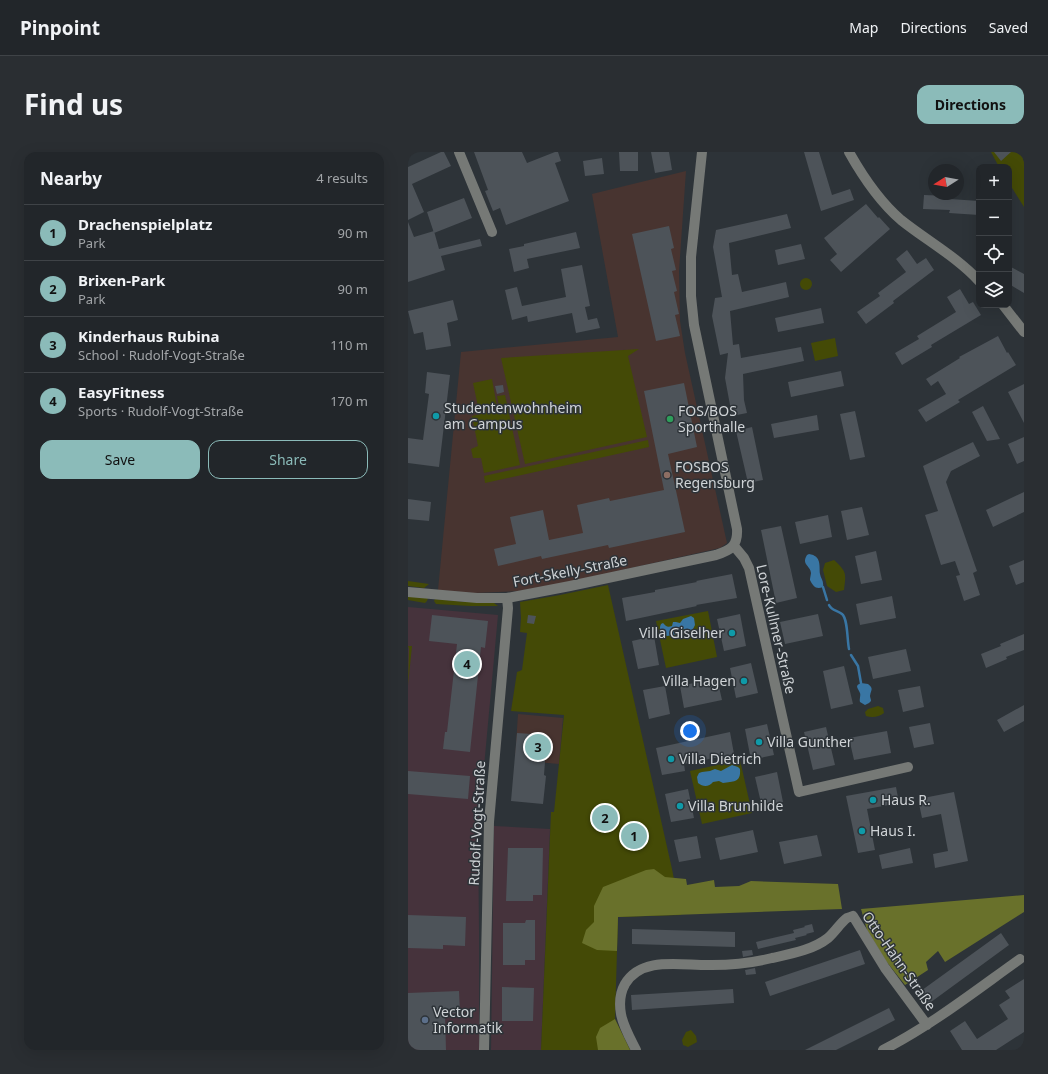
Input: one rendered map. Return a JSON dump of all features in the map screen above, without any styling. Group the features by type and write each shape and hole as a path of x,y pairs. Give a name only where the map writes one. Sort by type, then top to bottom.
{"street":[{"path":"459,152 492,232"},
{"path":"702,152 691,256 691,296 694,325 737,529 738,538 734,546"},
{"path":"849,152 862,174 884,203 901,219 951,257 976,278"},
{"path":"1004,308 1024,332"},
{"name":"Fort-Skelly-Straße","path":"408,592 477,598 507,598 716,555 727,551 734,546"},
{"name":"Lore-Kullmer-Straße","path":"734,546 750,568 799,792 908,767"},
{"name":"Rudolf-Vogt-Straße","path":"484,1050 489,822 508,608 507,598"},
{"name":"Otto-Hahn-Straße","path":"636,1050 623,1022 620,1002 621,991 632,976 638,971 658,964 735,964 771,958 799,951 822,942 835,931 846,918 853,916 885,968 927,1025"},
{"name":"Otto-Hahn-Straße","path":"883,1050 927,1025 1020,959"}],"shaded area":[{"path":"686,171 679,271 680,321 685,353 727,543 720,548 573,581 519,591 473,593 438,590 461,352 618,337 592,194"},
{"path":"408,607 498,615 478,828 479,1050 408,1050"},
{"path":"518,714 563,718 559,764 515,760"},
{"path":"494,826 550,829 541,1050 491,1050"}],"green space":[{"path":"991,152 1024,152 1024,207 1012,188 1012,164 997,164"},
{"path":"804,278 808,278 812,284 808,290 804,290 800,286 800,282"},
{"path":"835,338 838,356 815,361 811,343"},
{"path":"639,349 628,356 647,437 525,464 501,358"},
{"path":"492,379 497,407 479,411 473,383"},
{"path":"505,395 520,465 484,473 481,458 473,458 471,449 478,446 472,416 500,410 497,396"},
{"path":"648,440 649,447 485,483 484,476"},
{"path":"834,560 845,573 844,590 836,592 827,586 823,570 825,563"},
{"path":"408,581 429,584 424,588 408,586"},
{"path":"608,585 681,915 618,917 615,1019 630,1050 541,1050 551,812 554,812 564,715 511,711 517,672 522,670 527,633 520,632 520,602"},
{"path":"408,596 428,598 425,603 408,600"},
{"path":"435,599 466,602 489,602 498,606 436,604 434,601"},
{"path":"708,611 717,657 666,668 656,621"},
{"path":"408,646 412,646 408,685 409,649"},
{"path":"878,706 883,708 884,713 875,717 866,716 865,712 868,709"},
{"path":"740,760 752,813 702,824 690,771"},
{"path":"654,869 665,877 686,879 687,885 714,880 715,887 739,886 751,881 838,884 842,909 618,917 617,951 597,950 582,943 586,930 594,922 594,906 603,887 646,870"},
{"path":"1024,895 1024,912 945,962 938,951 926,962 928,970 905,985 886,961 867,930 861,909"},
{"path":"615,1019 630,1050 598,1050 596,1037 600,1028"},
{"path":"691,1030 696,1036 697,1042 688,1047 683,1045 682,1040 686,1032"}],"water":[{"path":"809,554 818,559 823,587 815,587 810,580 811,573 805,563 805,558"},
{"path":"691,616 694,618 695,625 692,631 689,632 684,629 680,634 667,636 661,632 661,624 663,623 670,627 672,626 673,622 680,623 683,619"},
{"path":"861,683 868,684 872,688 870,696 871,701 865,705 860,702 860,694 857,687"},
{"path":"732,765 740,769 738,779 723,783 719,781 713,782 706,786 698,783 697,777 699,773 715,769 721,771"}],"building":[{"path":"444,152 451,166 412,184 424,212 408,220 408,167"},
{"path":"474,152 522,152 527,163 558,152 561,161 555,163 569,201 506,225 500,208 493,211 485,191 488,190"},
{"path":"619,152 638,152 638,171 620,171"},
{"path":"651,152 669,152 672,170 655,173"},
{"path":"804,152 819,152 832,195 850,189 854,200 821,211"},
{"path":"994,152 1011,152 1001,161"},
{"path":"602,158 604,174 585,176 583,161"},
{"path":"924,195 928,195 928,200 976,201 976,215 949,213 950,210 923,209"},
{"path":"464,198 472,218 434,233 427,212"},
{"path":"866,204 890,229 841,272 830,260 837,254 824,238"},
{"path":"787,214 791,228 729,243 732,275 738,274 742,292 786,282 789,297 730,311 733,345 739,344 741,358 801,347 804,361 743,374 744,400 747,413 732,416 725,378 728,353 720,355 712,316 715,298 722,297 713,247 716,230"},
{"path":"408,222 414,237 434,231 439,249 480,239 482,246 441,256 445,270 408,282"},
{"path":"669,226 674,248 671,249 676,270 672,271 677,291 674,292 679,314 675,315 680,336 656,341 632,234"},
{"path":"576,232 580,248 527,259 529,268 514,272 509,249"},
{"path":"801,244 805,259 778,265 775,250"},
{"path":"907,250 917,264 926,258 934,270 893,301 894,303 866,324 857,312 880,296 878,293 906,272 896,259"},
{"path":"582,265 590,306 585,307 588,320 597,318 600,328 576,333 572,313 528,322 527,316 512,320 505,290 517,287 522,306 566,297 561,269"},
{"path":"1012,268 1024,274 1024,293 1012,286"},
{"path":"960,289 969,304 973,302 981,315 931,345 932,347 902,365 895,353 919,339 917,336 956,312 947,297"},
{"path":"453,300 458,320 447,323 451,346 426,350 423,332 414,334 408,311"},
{"path":"821,308 824,323 778,332 775,318"},
{"path":"998,336 1007,353 1008,352 1016,365 958,400 960,402 926,422 918,410 946,394 938,381 931,386 926,379 960,358 959,357"},
{"path":"841,371 844,386 791,397 788,382"},
{"name":"Studentenwohnheim am Campus","path":"427,372 450,375 439,467 408,463 408,438 423,440 429,394 425,393"},
{"name":"FOSBOS Regensburg","path":"684,383 697,447 668,454 685,532 609,548 608,545 542,559 541,556 498,566 494,549 516,544 510,517 543,510 549,540 583,533 577,505 609,498 610,501 664,490 644,391"},
{"path":"1024,384 1024,423 1008,392"},
{"path":"503,385 504,392 497,394 495,386"},
{"path":"983,406 1000,439 987,441 972,412"},
{"path":"855,411 865,457 850,460 840,414"},
{"path":"817,415 819,430 774,438 771,424"},
{"path":"752,427 763,480 748,483 736,431"},
{"path":"1024,437 1024,461 1017,464 1008,444"},
{"path":"973,442 980,456 951,471 946,482 977,571 973,573 980,595 964,601 956,576 960,575 955,561 941,565 925,515 938,511 923,466"},
{"path":"1024,492 1024,512 993,527 986,510"},
{"path":"408,499 431,502 429,521 408,519"},
{"path":"862,507 869,535 847,540 841,511"},
{"path":"828,515 832,537 800,544 795,522"},
{"path":"781,526 797,598 776,603 761,530"},
{"path":"876,551 882,580 861,584 855,556"},
{"path":"1024,560 1024,582 1016,585 1009,566"},
{"path":"732,574 737,598 696,605 697,606 626,621 622,598"},
{"path":"892,596 896,618 860,625 856,604"},
{"name":"Villa Giselher","path":"740,614 746,646 724,651 717,619"},
{"path":"818,614 823,636 785,644 780,622"},
{"path":"432,615 488,621 485,648 481,647 470,752 443,749 445,732 447,732 457,644 429,641"},
{"path":"528,615 536,616 534,624 527,623"},
{"path":"1024,634 1024,650 1006,657 1007,659 986,668 981,654"},
{"path":"654,636 659,665 638,669 632,641"},
{"path":"906,649 911,671 873,679 868,657"},
{"name":"Villa Hagen","path":"751,663 758,693 736,698 730,668"},
{"path":"844,666 853,704 831,709 823,671"},
{"path":"717,678 722,700 684,708 680,686"},
{"path":"665,686 670,714 649,719 643,690"},
{"path":"920,686 924,707 903,712 898,690"},
{"path":"1024,705 1024,721 1004,732 997,720"},
{"path":"930,723 934,744 914,748 909,727"},
{"name":"Villa Gunther","path":"767,724 774,755 751,760 745,729"},
{"path":"826,727 835,765 813,770 804,732"},
{"path":"887,731 891,753 854,760 849,738"},
{"path":"730,732 734,754 684,764 685,771 662,775 656,748"},
{"path":"517,733 547,735 544,775 546,776 543,804 511,801"},
{"path":"408,771 470,776 468,799 408,794"},
{"path":"777,772 783,802 762,807 755,777"},
{"path":"896,787 899,803 867,809 875,850 858,853 846,796"},
{"name":"Villa Brunhilde","path":"688,789 694,818 671,822 665,794"},
{"path":"954,792 968,861 935,868 933,854 948,851 941,814 922,818 918,799"},
{"path":"753,830 758,852 720,860 715,838"},
{"path":"817,835 822,856 784,864 779,842"},
{"path":"697,836 701,858 679,862 674,840"},
{"path":"508,848 543,848 542,895 533,895 533,901 506,901"},
{"path":"910,848 913,863 882,869 879,855"},
{"path":"408,915 466,917 465,946 443,945 443,949 408,948"},
{"path":"526,920 535,920 535,960 525,960 525,965 503,965 503,923 525,923"},
{"path":"812,924 814,932 795,938 796,940 758,949 756,942 794,933 793,930"},
{"path":"632,929 735,932 735,947 632,944"},
{"path":"1001,933 1009,945 927,1005 918,993"},
{"path":"752,950 753,955 743,957 742,951"},
{"path":"860,950 865,964 770,996 765,982"},
{"path":"755,968 756,974 746,975 745,970"},
{"path":"1024,979 1024,1032 996,1050 962,1050 950,1031 965,1021 977,1039 1008,1019 999,1005 1010,998 1005,991"},
{"path":"502,987 534,988 533,1021 502,1021"},
{"path":"733,989 734,1003 632,1010 631,995"},
{"name":"Vector Informatik","path":"459,991 460,1013 445,1014 446,1050 408,1050 408,993"},
{"path":"889,1008 895,1020 836,1050 805,1050"}],"waterway":[{"path":"823,587 827,600"},
{"path":"829,605 844,617 849,649"},
{"path":"851,655 858,666 861,683"}],"place":[{"name":"Studentenwohnheim am Campus","path":"436,416"},
{"name":"FOS/BOS Sporthalle","path":"670,419"},
{"name":"FOSBOS Regensburg","path":"667,475"},
{"name":"Villa Giselher","path":"732,633"},
{"name":"EasyFitness","path":"467,664"},
{"name":"Villa Hagen","path":"744,681"},
{"name":"Villa Gunther","path":"759,742"},
{"name":"Kinderhaus Rubina","path":"538,747"},
{"name":"Villa Dietrich","path":"671,759"},
{"name":"Haus R.","path":"873,800"},
{"name":"Villa Brunhilde","path":"680,806"},
{"name":"Brixen-Park","path":"605,818"},
{"name":"Haus I.","path":"862,831"},
{"name":"Drachenspielplatz","path":"634,836"},
{"name":"Vector Informatik","path":"425,1020"}]}
